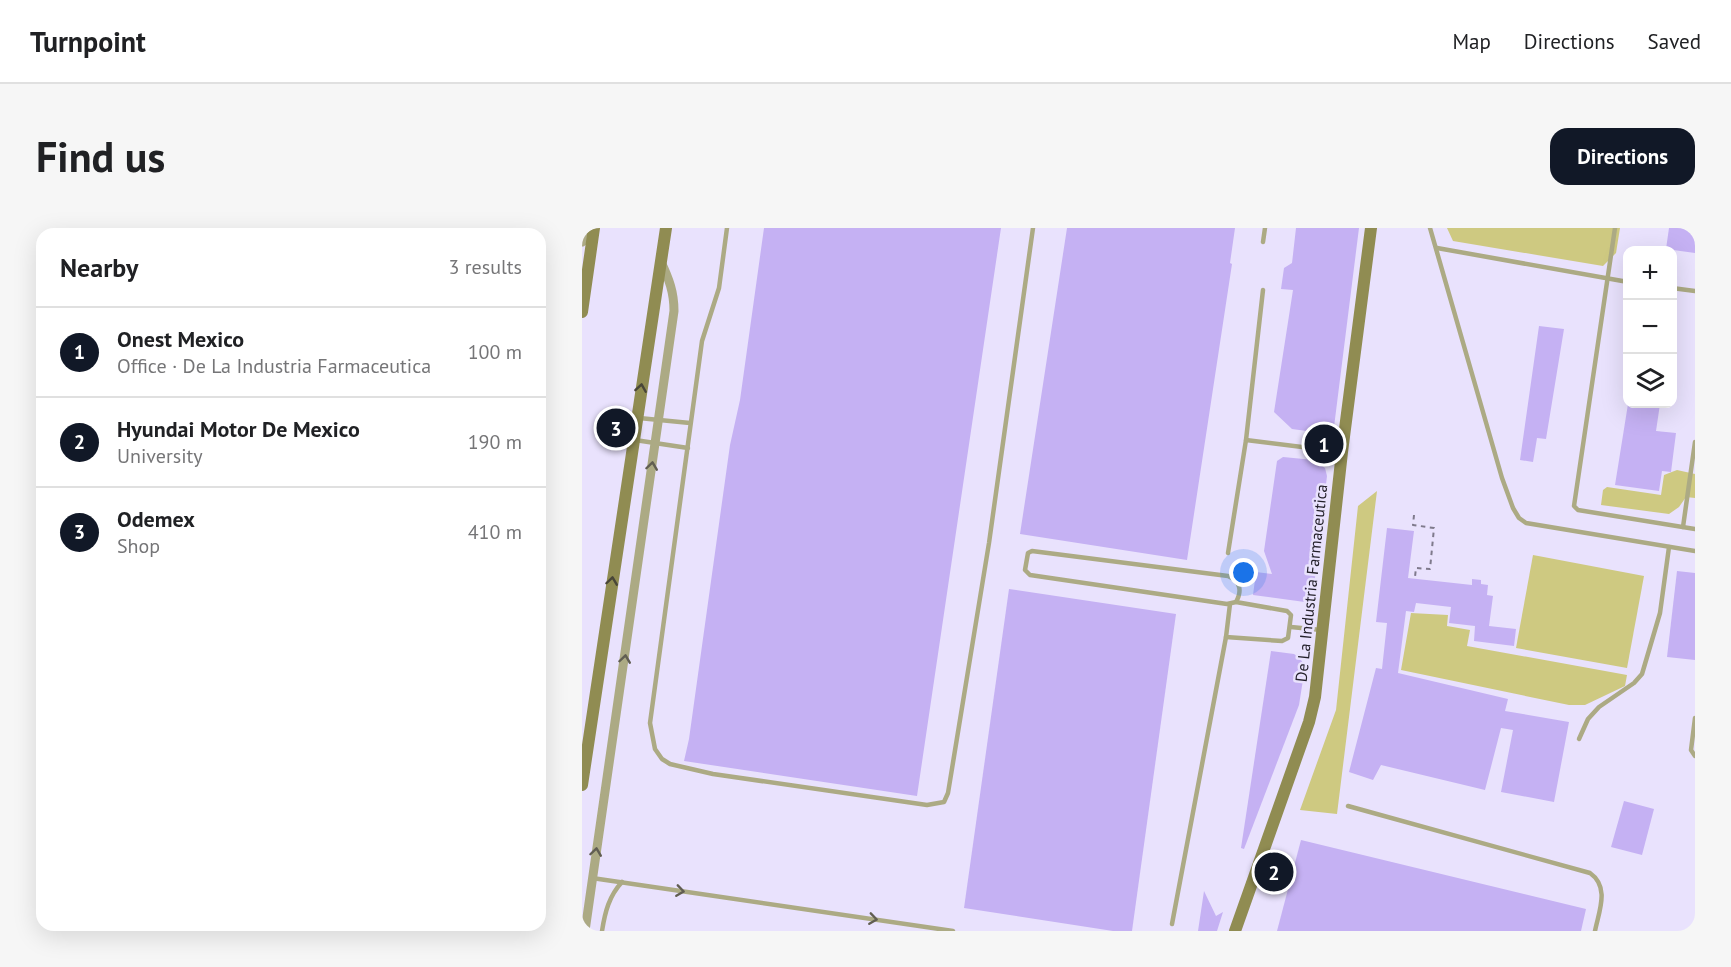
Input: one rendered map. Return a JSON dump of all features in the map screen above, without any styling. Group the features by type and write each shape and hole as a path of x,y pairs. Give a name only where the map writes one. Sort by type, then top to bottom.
{"main road":[{"path":"582,785 666,228"},
{"name":"De La Industria Farmaceutica","path":"1235,931 1309,722 1319,669 1342,452 1371,228"},
{"path":"582,312 594,231"}],"street":[{"path":"582,242 594,231"},
{"path":"585,931 674,311 674,293 661,262"}],"lane":[{"path":"727,228 719,288 702,341 690,423 650,723 655,749 662,759 670,764 713,774 927,806 944,802 948,793 989,543 1033,228"},
{"path":"1263,242 1265,228"},
{"path":"1430,228 1502,478 1519,518 1526,523 1695,551"},
{"path":"1615,228 1574,506 1578,510 1695,529"},
{"path":"1437,248 1623,282"},
{"path":"1677,289 1695,291"},
{"path":"1228,553 1246,440 1263,290"},
{"path":"636,418 690,423"},
{"path":"633,440 688,448"},
{"path":"1246,440 1342,452"},
{"path":"1683,527 1695,442"},
{"path":"1579,739 1588,719 1599,707 1634,683 1642,674 1660,613 1669,547"},
{"path":"1172,924 1226,637 1233,603 1240,596 1240,587 1228,576 1032,551 1026,557 1025,570 1030,575 1233,603 1290,612 1291,627 1287,638 1282,641 1226,637"},
{"path":"1291,627 1323,630"},
{"path":"1695,718 1691,750 1695,756"},
{"path":"1348,806 1590,873 1599,880 1602,893 1595,931"},
{"path":"592,878 953,931"},
{"path":"602,931 608,903 613,892 622,882"}],"path":[{"path":"1414,515 1413,525 1434,528 1430,569 1416,568 1415,577"}],"shaded area":[{"path":"1447,228 1620,228 1616,253 1603,266 1453,241"},
{"path":"1677,470 1695,474 1695,498 1686,497 1679,507 1669,514 1601,505 1603,490 1607,487 1661,495 1664,475"},
{"path":"1377,491 1337,814 1300,810 1336,710 1358,506"},
{"path":"1533,555 1644,576 1627,668 1516,648"},
{"path":"1411,613 1448,615 1447,626 1470,630 1467,646 1627,675 1625,686 1585,705 1569,705 1401,670"}],"building":[{"path":"764,228 1001,228 917,796 684,761"},
{"path":"1067,228 1235,228 1230,263 1232,264 1187,560 1020,534"},
{"path":"1296,228 1359,228 1334,427 1321,433 1292,429 1274,412 1293,290 1281,289 1284,268 1292,263"},
{"path":"1669,228 1695,228 1695,253 1677,251 1677,246 1666,246"},
{"path":"1539,326 1564,329 1546,439 1537,438 1533,462 1520,460"},
{"path":"1627,408 1659,408 1656,431 1676,433 1671,472 1662,471 1659,491 1615,485"},
{"path":"1283,457 1314,460 1325,468 1327,476 1312,603 1253,595 1256,572 1272,574 1264,551 1277,461"},
{"path":"1387,528 1414,531 1408,578 1472,585 1472,579 1481,580 1481,584 1488,585 1487,595 1493,596 1489,626 1516,629 1514,646 1474,641 1475,626 1449,623 1451,607 1416,603 1414,612 1406,611 1398,673 1508,699 1505,711 1569,722 1554,802 1501,792 1513,730 1501,728 1485,790 1381,765 1373,780 1349,772 1376,668 1382,669 1387,623 1376,622"},
{"path":"1677,571 1695,573 1695,660 1667,657"},
{"path":"1009,589 1176,614 1132,931 1113,931 964,908"},
{"path":"1271,651 1294,654 1300,658 1305,667 1299,705 1244,849 1241,848"},
{"path":"1624,801 1654,809 1642,855 1611,847"},
{"path":"1301,840 1586,909 1581,931 1277,931"},
{"path":"1204,891 1216,916 1223,912 1217,931 1198,931"}],"place":[{"name":"Odemex","path":"616,428"},
{"name":"Onest Mexico","path":"1324,444"},
{"name":"Hyundai Motor De Mexico","path":"1274,872"}]}
